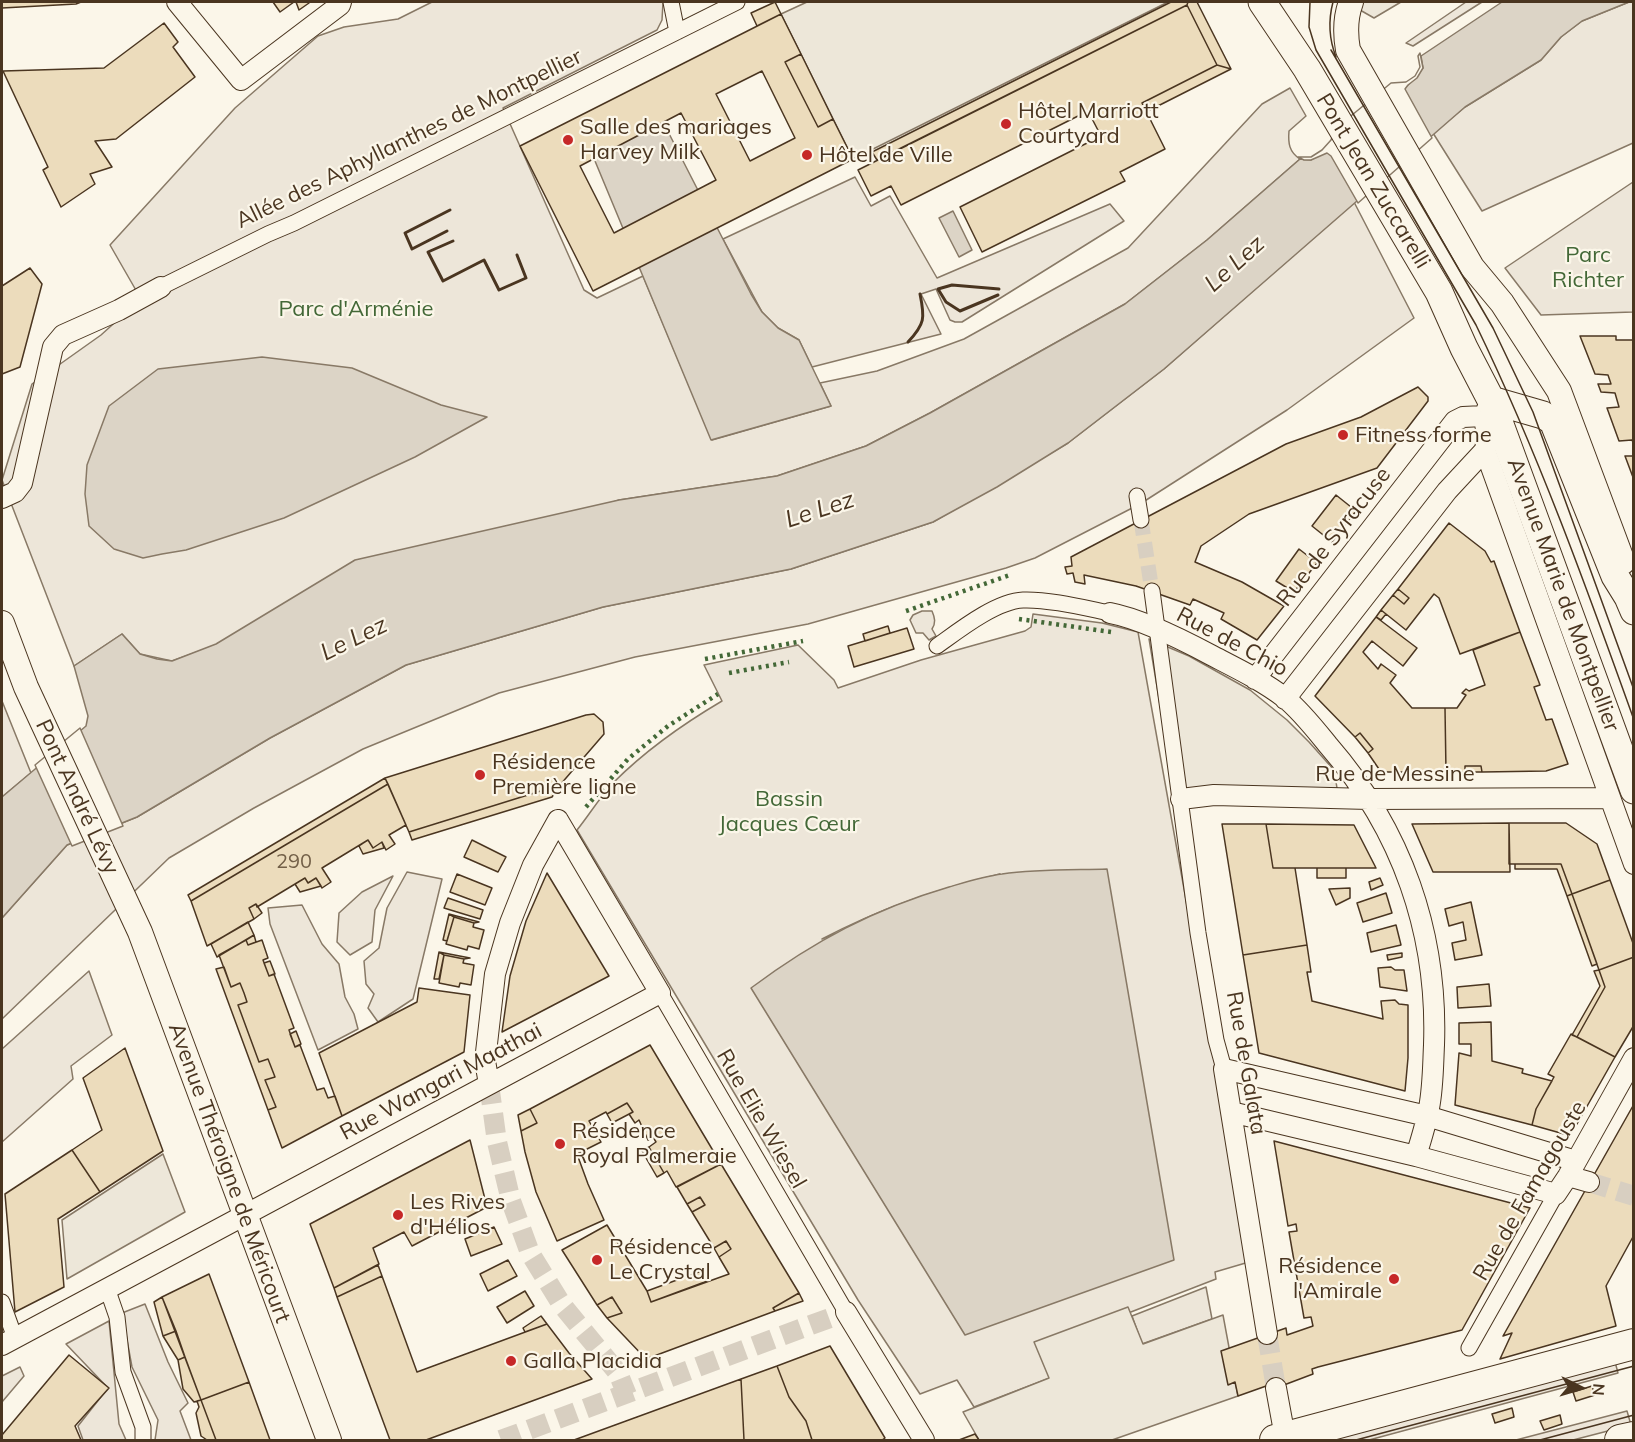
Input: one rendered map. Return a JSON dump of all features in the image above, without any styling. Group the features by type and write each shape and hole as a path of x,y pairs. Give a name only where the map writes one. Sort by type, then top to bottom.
{"main road":[{"name":"Pont Jean Zuccarelli","path":"1262,2 1307,69 1439,292"},
{"name":"Avenue Marie de Montpellier","path":"1439,292 1488,408 1621,794"},
{"path":"1488,408 1543,415 1553,421 1615,576 1632,601"},
{"path":"1280,1439 1634,1344"},
{"path":"1621,1440 1634,1437"}],"street":[{"path":"177,2 241,80 340,6 341,2"},
{"path":"671,2 676,32"},
{"name":"Allée des Aphyllanthes de Montpellier","path":"161,287 737,2"},
{"name":"Pont Jean Zuccarelli","path":"1351,2 1345,34 1348,50 1472,267 1502,303 1559,391 1628,575 1632,601"},
{"path":"2,498 15,492 22,483 52,346 63,335 161,287"},
{"path":"1488,408 1485,450 1621,794 1634,864"},
{"name":"Rue de Syracuse","path":"1255,679 1455,421 1488,408"},
{"path":"1285,699 1447,491 1485,450"},
{"path":"1137,496 1141,520"},
{"name":"Rue de Galata","path":"1152,591 1200,944 1216,1040 1224,1069 1267,1334"},
{"name":"Rue de Chio","path":"937,646 996,608 1021,600 1074,606 1110,613 1158,636 1199,648 1255,679 1285,699 1347,767 1369,799 1390,837 1410,883 1426,938 1432,975 1435,1019 1433,1067 1427,1116 1416,1156"},
{"name":"Pont André Lévy","path":"2,623 26,687 129,906"},
{"name":"Rue de Messine","path":"1181,800 1214,795 1369,799 1621,794"},
{"name":"Rue Elie Wiesel","path":"489,1084 485,1061 495,974 510,923 533,865 558,820 846,1312 924,1440"},
{"name":"Avenue Théroigne de Méricourt","path":"129,906 329,1440"},
{"name":"Rue Wangari Maathai","path":"8,1341 660,993"},
{"name":"Rue de Famagouste","path":"1469,1348 1634,1058"},
{"path":"1224,1069 1427,1116 1572,1168 1589,1182"},
{"path":"1231,1112 1416,1156 1556,1194"},
{"path":"107,1288 117,1317 123,1372 143,1427 143,1440"},
{"path":"2,1302 8,1341"},
{"path":"1276,1388 1280,1439"}],"green space":[{"name":"Parc d'Arménie","path":"432,2 663,2 662,20 657,30 503,108 584,290 597,298 643,276 712,440 831,406 820,383 877,371 964,339 1128,248 1262,104 1290,88 1306,116 1289,131 1290,147 1300,159 1207,240 1125,304 930,413 866,446 777,476 619,500 172,661 140,654 122,634 74,666 2,480 32,384 101,335 141,299 110,245 235,108 318,36 344,27 398,19"},
{"path":"1466,2 1482,2 1413,46 1406,43"},
{"path":"1633,2 1633,143 1482,211 1433,133 1465,107 1541,60 1561,37 1582,21"},
{"path":"855,177 871,206 890,196 937,278 1110,204 1124,221 962,322 950,320 936,289 921,294 941,334 812,367 799,340 778,328 762,312 723,239"},
{"name":"Parc Richter","path":"1633,182 1633,312 1541,315 1505,268"},
{"path":"1354,202 1414,318 1287,410 1140,504 1035,558 1006,568 808,624 635,657 499,693 363,749 254,808 169,858 2,1019 2,918 67,845 137,817 270,738 406,665 603,607 791,569 933,522 1068,443 1164,369"},
{"path":"922,611 932,611 934,616 935,623 932,629 936,636 929,640 923,633 916,633 910,620 913,615"},
{"name":"Bassin Jacques Cœur","path":"1033,614 1102,623 1138,632 1249,1262 1215,1272 1216,1279 1038,1348 1050,1378 974,1407 957,1380 920,1394 858,1300 577,830 609,788 638,760 665,738 722,701 704,665 798,645 834,680 838,688 921,660 1025,631 1031,627","holes":["1000,874 822,939 865,918 908,901"]},
{"path":"2,701 31,773 2,797"},
{"path":"407,872 442,879 413,999 378,1022 368,1008 374,994 366,984 364,961 379,948 387,908"},
{"path":"393,876 375,910 372,942 350,955 337,942 339,913 362,892"},
{"path":"302,905 322,944 339,964 345,997 354,1014 358,1029 318,1050 270,924 268,908"},
{"path":"89,971 112,1035 71,1066 73,1079 2,1142 2,1049"},
{"path":"1206,1287 1212,1319 1142,1344 1132,1316"},
{"path":"145,1304 168,1362 188,1403 180,1411 191,1440 155,1440 158,1420 132,1367 122,1313"},
{"path":"109,1321 119,1424 126,1440 83,1440 78,1426 108,1388 66,1344"},
{"path":"1614,1358 1618,1373 1369,1440 1305,1440"},
{"path":"20,1367 24,1376 2,1402 2,1376"},
{"path":"1627,1411 1631,1425 1573,1440 1516,1440"}],"shaded area":[{"path":"807,2 1168,2 853,159 781,14"},
{"path":"1361,2 1401,2 1374,18 1360,10"},
{"path":"1149,639 1189,656 1250,690 1287,720 1334,770 1337,788 1174,789"},
{"path":"163,1154 185,1212 67,1279 62,1220"},
{"path":"1128,1307 1143,1344 1223,1315 1238,1396 1112,1440 979,1440 963,1412 1049,1378 1034,1342"}],"water":[{"name":"Le Lez","path":"1502,2 1629,2 1582,21 1561,37 1541,60 1465,107 1164,369 1068,443 997,487 933,522 791,569 603,607 406,665 270,738 137,817 67,845 2,918 2,797 86,726 88,716 74,666 122,634 140,654 172,661 216,644 355,560 619,500 777,476 866,446 930,413 1125,304 1207,240 1300,159 1311,160 1408,85 1423,68 1421,56"},
{"path":"659,114 751,294 762,312 778,328 799,340 831,406 711,440 590,149"},
{"path":"953,211 972,250 959,257 939,218"},
{"path":"262,357 352,368 441,405 487,417 415,457 284,518 186,550 143,558 114,549 89,526 85,494 87,465 109,406 158,369"},
{"path":"1107,869 1174,1260 965,1335 751,988 822,941 895,905 969,881 996,875 1041,870"}],"pier":[{"path":"1420,53 1423,68 1417,78 1405,89 1432,138 1358,203 1331,156 1327,153 1311,160 1298,157 1311,157 1322,150 1331,140 1335,129 1391,83 1406,82 1415,76 1420,67 1418,56"},
{"path":"80,728 123,826 72,846 35,765"}],"building":[{"path":"2,2 81,2 2,8"},
{"path":"273,2 294,2 280,12"},
{"path":"296,2 308,2 309,3 299,10"},
{"path":"775,2 781,14 757,26 751,13"},
{"path":"1171,2 1188,2 1187,5 877,160 872,152"},
{"path":"1188,2 1197,2 1231,69 1217,65 1187,5"},
{"name":"Hôtel Marriott Courtyard","path":"1187,5 1217,65 1142,103 1165,149 1120,172 1125,181 982,252 960,207 1101,136 1088,111 901,205 891,186 871,196 858,170"},
{"name":"Hôtel de Ville","path":"781,14 801,54 785,62 818,127 833,119 853,159 593,291 520,146","holes":["762,71 795,138 750,161 716,94","681,113 716,180 614,233 580,166"]},
{"path":"164,23 178,42 173,47 195,77 116,139 95,141 112,167 90,174 95,184 61,207 43,170 48,167 3,71 104,68"},
{"path":"801,54 833,119 818,127 785,62"},
{"path":"1217,65 1231,69 1146,112 1142,103"},
{"path":"30,268 42,284 20,367 2,374 2,286"},
{"path":"1580,336 1616,336 1616,340 1634,340 1634,445 1632,440 1619,441 1607,408 1619,407 1615,393 1601,392 1598,384 1611,384 1608,375 1595,374"},
{"path":"1418,387 1428,397 1428,401 1377,468 1249,514 1201,546 1195,562 1242,582 1284,606 1257,640 1221,619 1224,613 1193,599 1190,605 1136,586 1084,575 1085,584 1075,582 1073,573 1067,574 1065,567 1072,566 1071,557 1286,444 1361,417"},
{"path":"1625,456 1634,456 1634,480"},
{"path":"1336,495 1356,511 1332,542 1312,526"},
{"path":"1449,523 1485,551 1491,562 1494,561 1520,632 1460,654 1439,598 1434,594 1406,630 1381,610 1393,595 1404,604 1409,598 1398,589"},
{"path":"1299,549 1317,563 1294,592 1276,581"},
{"path":"1398,589 1409,598 1404,604 1393,595"},
{"path":"1381,610 1386,614 1381,620 1376,617"},
{"path":"1376,617 1417,648 1403,666 1372,641 1363,652 1378,669 1381,664 1396,675 1390,683 1412,708 1445,708 1446,772 1381,772 1368,753 1373,749 1360,733 1355,737 1315,696"},
{"path":"888,626 890,633 865,641 863,634"},
{"path":"907,628 914,649 854,667 848,646"},
{"path":"1520,632 1540,685 1534,687 1546,720 1552,719 1568,764 1546,771 1482,772 1481,766 1465,766 1465,772 1446,772 1445,708 1457,708 1466,695 1462,693 1466,689 1469,691 1485,685 1473,650"},
{"name":"Résidence Première ligne","path":"594,714 603,722 604,734 560,785 409,832 385,778"},
{"path":"1360,733 1373,749 1368,753 1355,737"},
{"path":"1465,766 1481,766 1482,772 1465,772"},
{"path":"385,778 388,784 191,901 188,895"},
{"path":"388,784 406,825 389,835 395,844 386,850 382,842 373,848 368,840 322,868 331,882 322,888 316,878 308,883 305,878 257,907 256,904 249,908 254,919 207,946 191,901"},
{"path":"560,785 552,797 412,840 409,832"},
{"path":"1509,823 1510,872 1433,872 1412,824"},
{"path":"1509,823 1566,823 1597,844 1610,880 1572,894 1561,864 1509,864"},
{"path":"1222,824 1266,824 1273,868 1295,868 1307,945 1243,955"},
{"path":"1266,824 1354,825 1376,868 1273,868"},
{"path":"368,840 373,848 382,842 384,848 363,854 359,846"},
{"path":"472,840 506,857 498,872 464,857"},
{"path":"1515,864 1561,864 1572,894 1567,896 1557,869 1515,869"},
{"path":"1317,868 1346,868 1346,878 1317,878"},
{"path":"547,873 609,976 502,1032 510,976 526,921"},
{"path":"457,874 492,888 485,905 450,892"},
{"path":"305,878 308,883 316,878 321,886 300,892 295,884"},
{"path":"1380,878 1383,885 1371,890 1369,882"},
{"path":"1610,880 1634,946 1634,957 1599,970 1572,894"},
{"path":"1350,888 1350,898 1336,905 1329,889"},
{"path":"1386,893 1392,913 1363,922 1357,903"},
{"path":"1572,894 1597,964 1592,966 1567,896"},
{"path":"448,898 483,910 480,919 444,908"},
{"path":"1471,902 1482,955 1455,960 1452,943 1466,940 1463,922 1449,926 1445,909"},
{"path":"256,904 262,913 254,919 249,908"},
{"path":"449,914 479,922 474,923"},
{"path":"449,914 454,917 447,941 443,940"},
{"path":"454,917 474,923 473,927 484,930 479,949 468,946 467,950 446,944"},
{"path":"248,922 254,935 217,957 211,944"},
{"path":"1396,925 1401,945 1371,952 1367,933"},
{"path":"254,935 256,942 248,945 246,940"},
{"path":"246,940 248,945 262,940 268,958 263,960 269,976 274,974 294,1028 289,1030 295,1047 300,1045 317,1090 324,1088 328,1098 335,1096 342,1116 282,1148 268,1110 276,1107 265,1080 275,1077 268,1059 259,1062 238,1005 247,1002 244,993 240,983 231,987 219,955"},
{"path":"1307,945 1311,972 1307,972 1312,1001 1383,1019 1381,1001 1395,1000 1399,1004 1408,1005 1408,1058 1405,1091 1259,1053 1243,955"},
{"path":"439,952 470,958 464,959"},
{"path":"439,952 444,955 439,979 434,979"},
{"path":"1402,953 1402,957 1388,960 1387,955"},
{"path":"444,955 464,959 463,963 474,965 471,985 460,983 459,987 439,983"},
{"path":"1634,957 1634,1025 1615,1057 1577,1037 1605,987 1599,970"},
{"path":"270,961 275,974 269,976 264,963"},
{"path":"224,967 231,987 240,983 244,993 247,1002 238,1005 259,1062 268,1059 275,1077 265,1080 276,1107 268,1110 216,969"},
{"path":"1391,967 1395,970 1404,970 1407,991 1380,987 1378,968"},
{"path":"1599,970 1605,987 1577,1037 1572,1035 1600,986 1594,971"},
{"path":"1489,984 1491,1006 1458,1008 1457,987"},
{"path":"419,988 470,995 464,1052 342,1116 319,1053 417,1002"},
{"path":"1491,1022 1492,1061 1523,1069 1522,1073 1552,1081 1536,1109 1532,1125 1455,1105 1459,1053 1471,1056 1471,1044 1459,1044 1459,1023"},
{"path":"296,1031 301,1044 295,1047 290,1034"},
{"path":"1571,1034 1615,1057 1573,1131 1566,1127 1564,1134 1532,1125 1536,1109 1554,1077 1548,1074"},
{"name":"Résidence Royal Palmeraie","path":"650,1045 721,1164 676,1187 667,1171 664,1173 649,1147 656,1142 653,1137 648,1140 639,1120 635,1123 629,1114 633,1112 627,1103 607,1114 606,1112 589,1121 601,1142 577,1154 604,1220 557,1241 536,1192 525,1152 521,1131 537,1123 530,1109"},
{"path":"125,1048 163,1151 100,1192 72,1150 102,1130 83,1078"},
{"path":"627,1103 633,1112 612,1123 607,1114"},
{"path":"1634,1104 1634,1235 1606,1286 1616,1326 1500,1359 1512,1333 1503,1336"},
{"path":"530,1109 537,1123 521,1131 518,1115"},
{"name":"Les Rives d'Hélios","path":"470,1140 487,1207 412,1246 404,1232 373,1248 379,1264 334,1288 310,1224"},
{"name":"Résidence l'Amirale","path":"1274,1141 1530,1208 1462,1330 1318,1367 1312,1369 1313,1374 1276,1388 1269,1385 1238,1396 1235,1382 1228,1385 1221,1351 1286,1328 1287,1335 1313,1326 1311,1317 1304,1318 1289,1232 1297,1231 1296,1224 1288,1226"},
{"path":"649,1147 664,1173 657,1177 642,1151"},
{"path":"72,1150 100,1192 58,1219 64,1287 15,1312 5,1194"},
{"name":"Résidence Le Crystal","path":"721,1164 799,1293 773,1308 775,1311 646,1359 607,1318 622,1313 612,1297 597,1305 562,1250 607,1225 647,1291 651,1302 729,1274 719,1257 731,1249 726,1241 714,1248 692,1212 705,1205 700,1197 687,1204 677,1187"},
{"path":"700,1197 705,1205 692,1212 687,1204"},
{"path":"494,1227 502,1244 471,1256 465,1239"},
{"path":"726,1241 731,1249 719,1257 714,1248"},
{"path":"508,1260 517,1276 488,1291 480,1274"},
{"path":"378,1265 382,1276 337,1297 334,1288"},
{"path":"704,1270 710,1280 651,1302 647,1291"},
{"path":"209,1274 249,1382 201,1400 162,1297"},
{"name":"Galla Placidia","path":"382,1276 417,1372 547,1324 592,1379 426,1440 390,1440 337,1297"},
{"path":"525,1291 534,1306 507,1323 497,1307"},
{"path":"799,1293 803,1301 775,1311 773,1308"},
{"path":"162,1297 176,1331 163,1336 154,1302"},
{"path":"612,1297 622,1313 607,1318 597,1305"},
{"path":"541,1316 547,1324 525,1332 523,1328"},
{"path":"176,1331 185,1357 178,1360 163,1336"},
{"path":"830,1346 885,1438 882,1440 812,1440 806,1421 789,1397 777,1366"},
{"path":"69,1355 109,1388 75,1426 81,1440 2,1440 2,1435"},
{"path":"185,1357 201,1400 194,1402 183,1389 178,1360"},
{"path":"777,1366 789,1397 806,1421 812,1440 744,1440 741,1379"},
{"path":"741,1379 744,1440 574,1440"},
{"path":"249,1382 270,1440 216,1440 201,1400"},
{"path":"1592,1386 1595,1395 1576,1401 1573,1392"},
{"path":"201,1400 216,1440 207,1440 201,1436 196,1413 199,1407 197,1401"},
{"path":"1512,1408 1514,1417 1495,1423 1492,1414"},
{"path":"1560,1415 1562,1424 1544,1430 1540,1421"},
{"path":"975,1434 979,1440 959,1440"}],"tunnel":[{"path":"1141,520 1152,591"},
{"path":"489,1084 497,1142 511,1201 530,1253 562,1305 618,1373 627,1395"},
{"path":"1589,1182 1634,1196"},
{"path":"501,1440 846,1312"},
{"path":"1267,1334 1276,1388"}],"tram line":[{"path":"1310,2 1309,27 1316,50 1476,325 1499,373 1560,520 1634,720"},
{"path":"1333,2 1330,30 1336,57"},
{"path":"1331,50 1493,328 1533,412 1634,690"},
{"path":"1356,1440 1634,1366"},
{"path":"1540,1440 1634,1415"}],"hedge":[{"path":"906,611 1010,575"},
{"path":"1019,619 1111,632"},
{"path":"705,659 803,641"},
{"path":"729,673 789,662"},
{"path":"586,807 628,759 668,726 718,694"}],"wall":[{"path":"447,231 412,249 405,233 450,210"},
{"path":"453,241 428,252 443,281 484,260 499,290 526,278 517,255"},
{"path":"998,295 960,311 946,302 938,289 952,285 999,289"},
{"path":"908,342 921,325 923,309 920,294"}],"place":[{"name":"Hôtel Marriott Courtyard","path":"1006,124"},
{"name":"Salle des mariages Harvey Milk","path":"568,140"},
{"name":"Hôtel de Ville","path":"807,155"},
{"name":"Fitness forme","path":"1343,435"},
{"name":"Résidence Première ligne","path":"480,775"},
{"name":"Résidence Royal Palmeraie","path":"560,1144"},
{"name":"Les Rives d'Hélios","path":"398,1215"},
{"name":"Résidence Le Crystal","path":"597,1260"},
{"name":"Résidence l'Amirale","path":"1394,1279"},
{"name":"Galla Placidia","path":"511,1361"}]}
